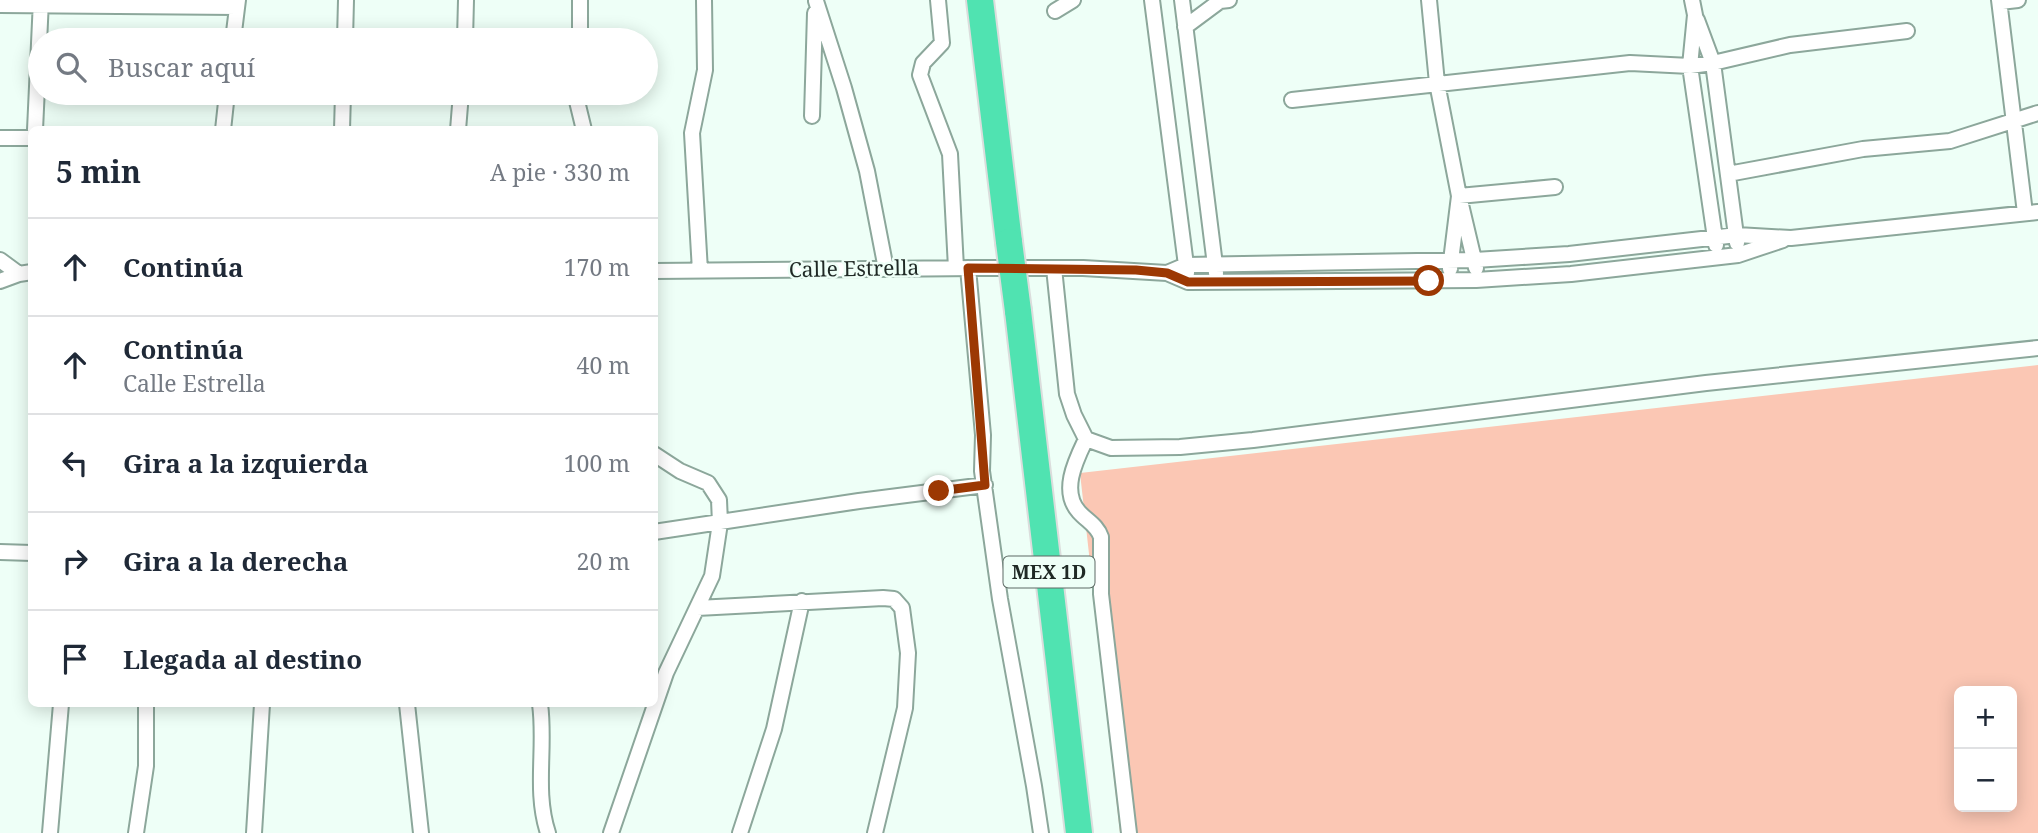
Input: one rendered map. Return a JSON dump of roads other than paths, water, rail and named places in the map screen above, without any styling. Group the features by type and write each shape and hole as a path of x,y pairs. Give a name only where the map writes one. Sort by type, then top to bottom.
{"highway":[{"name":"MEX 1D","path":"981,0 1079,833"}],"street":[{"path":"345,28 346,0"},
{"path":"465,28 466,0"},
{"path":"580,0 580,28"},
{"path":"700,271 692,132 705,70 704,0"},
{"path":"812,116 816,0"},
{"path":"816,0 867,171 886,268"},
{"path":"938,0 942,43 923,63 920,75 950,155 985,485 1000,599 1041,833"},
{"path":"1055,11 1073,0"},
{"path":"1152,0 1188,282"},
{"path":"1182,0 1217,281"},
{"path":"1185,27 1223,0"},
{"path":"1429,0 1437,83 1459,196 1475,260 1476,280"},
{"path":"1692,0 1713,63 1738,255"},
{"path":"1167,273 1186,265 1450,261 1569,254 1737,235 1791,238 2031,213 2014,121 1999,1 2018,0"},
{"path":"40,28 41,3"},
{"path":"0,5 238,4 235,28"},
{"path":"1695,15 1690,66 1718,257"},
{"path":"1292,100 1630,63 1690,66 1790,45 1907,31"},
{"path":"35,126 36,105"},
{"path":"223,126 226,105"},
{"path":"342,126 343,105"},
{"path":"458,126 460,105"},
{"path":"578,105 583,126"},
{"path":"1728,174 1863,149 1950,141 2038,113"},
{"path":"0,138 28,138"},
{"path":"1459,196 1555,187"},
{"path":"1451,281 1450,261 1459,196"},
{"path":"1167,273 1188,282 1476,280 1571,274 1738,255 1791,238"},
{"path":"1569,254 1571,274"},
{"path":"0,260 25,273"},
{"path":"1054,268 1067,394 1086,439 1111,448 1217,443 1706,383 2038,348"},
{"name":"Calle Estrella","path":"658,271 1054,268 1167,273"},
{"path":"0,281 25,273"},
{"path":"1086,439 1072,471 1072,495 1079,512 1099,530 1101,537 1101,594 1129,833"},
{"path":"658,457 680,471 708,483 719,500 720,523 712,576 666,673 658,696"},
{"path":"658,531 985,485"},
{"path":"0,552 28,553"},
{"path":"697,608 883,598 894,599 902,608 908,653 905,708 875,833"},
{"path":"740,833 774,729 802,601"},
{"path":"50,833 61,707"},
{"path":"136,833 146,766 146,707"},
{"path":"254,833 262,707"},
{"path":"407,707 421,833"},
{"path":"540,707 542,817 548,833"},
{"path":"611,833 654,707"}]}
